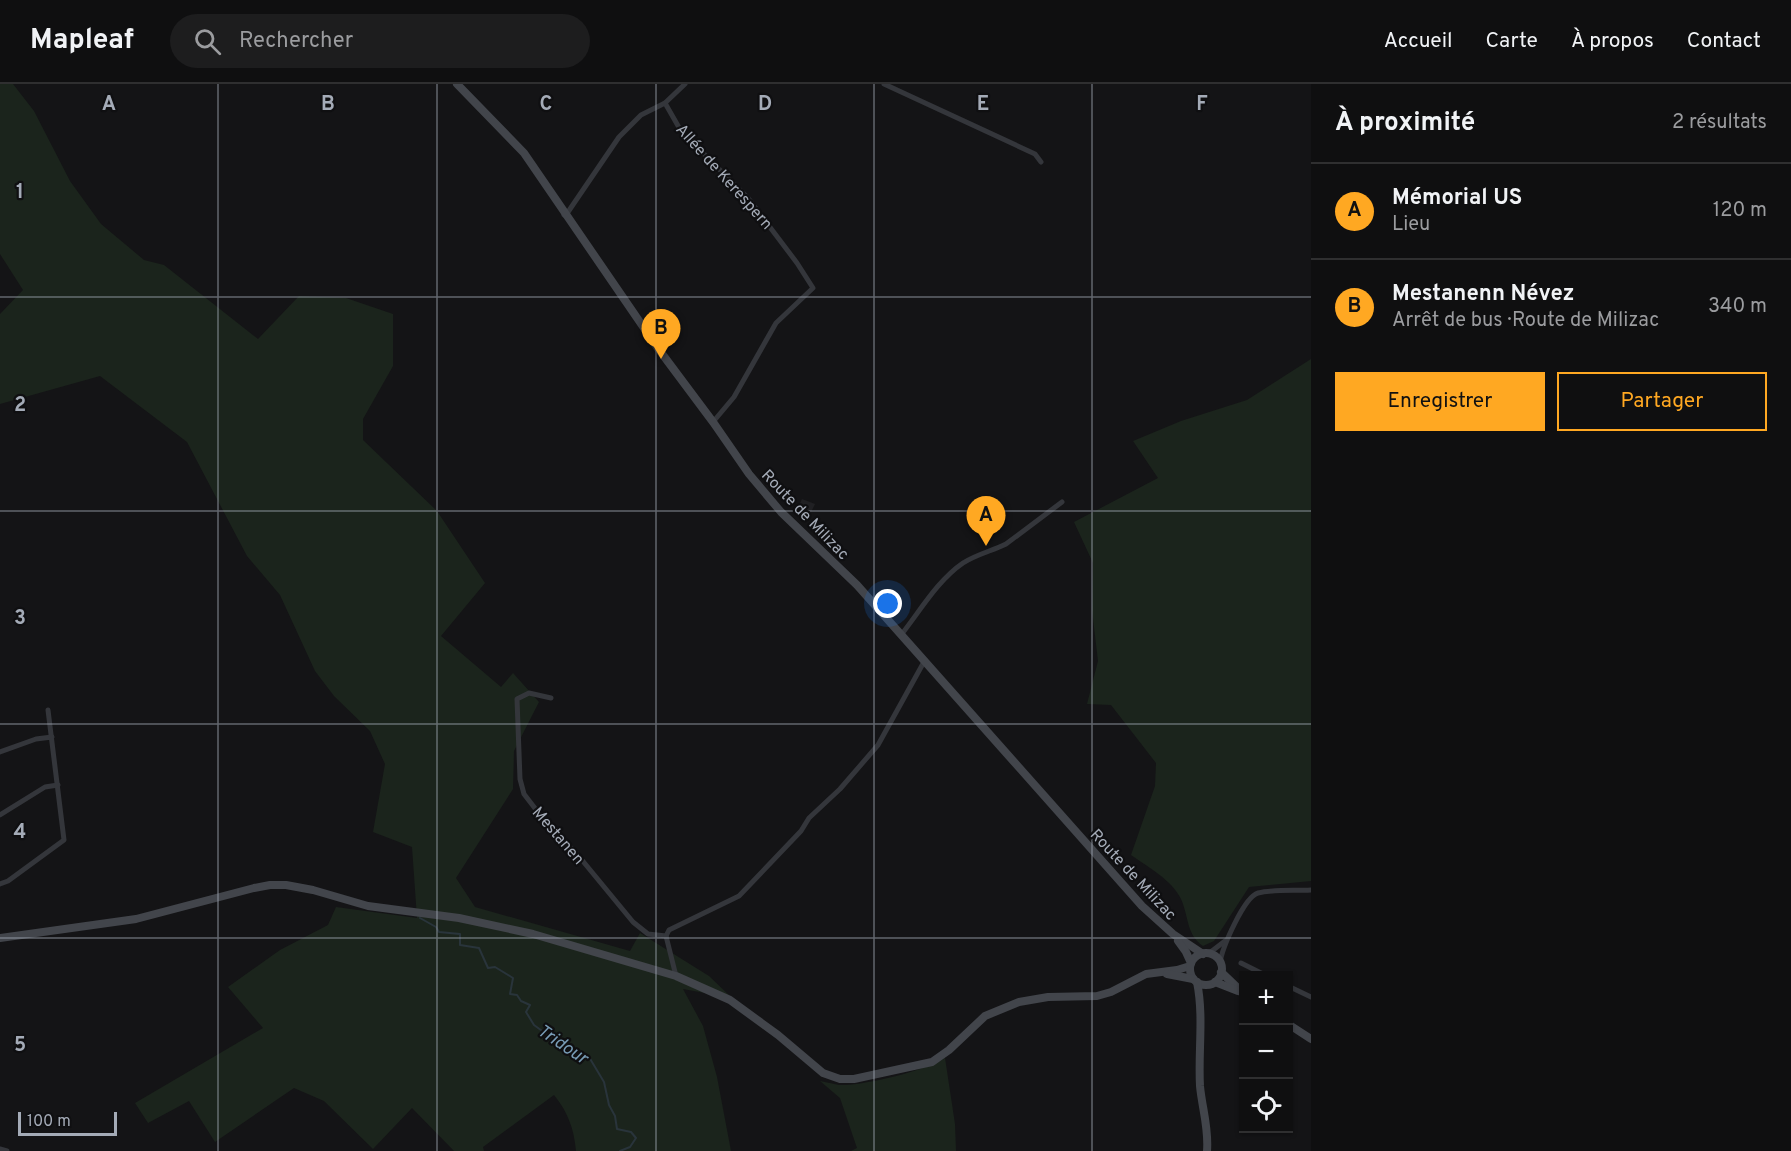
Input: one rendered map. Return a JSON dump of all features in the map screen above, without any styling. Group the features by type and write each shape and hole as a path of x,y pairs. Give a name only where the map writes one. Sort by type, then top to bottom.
{"street":[{"name":"Route de Milizac","path":"457,84 524,153 564,215 657,347 749,474 781,512 857,585 1142,906 1173,934 1205,954"},
{"path":"564,215 620,137 641,115 664,103 685,84"},
{"path":"884,84 1035,154 1041,162"},
{"name":"Allée de Kerespern","path":"664,103 681,131 748,198 813,288 776,323 734,397 713,422"},
{"path":"901,635 936,591 962,564 984,551 997,549 1006,544 1062,502"},
{"path":"676,976 666,936 669,930 739,896 801,831 809,818 840,789 878,745 925,660"},
{"name":"Mestanen","path":"551,698 529,693 517,699 520,779 524,794 547,824 576,854 633,922 648,934 666,936"},
{"path":"0,884 9,881 64,840 48,710"},
{"path":"0,752 36,739 52,737"},
{"path":"0,815 45,787 58,785"},
{"path":"0,938 136,919 254,888 286,885 368,906 459,918 533,934 676,976 730,1000 823,1072 840,1079 854,1079 932,1062 949,1050 985,1016 1019,1002 1048,997 1097,996 1111,992 1146,974 1177,970 1190,964 1194,957 1205,954 1227,940"},
{"path":"1239,990 1221,972 1221,953 1251,897 1256,894 1311,890"},
{"name":"Route de Milizac","path":"1173,934 1186,952 1190,964"},
{"path":"1205,954 1215,957 1220,963"},
{"path":"1241,963 1258,971"},
{"path":"1190,964 1201,1002 1200,1086 1207,1126 1207,1151"},
{"path":"1157,972 1195,981 1202,985 1213,983 1239,992"},
{"path":"1201,1002 1221,972"},
{"path":"1293,989 1311,998"},
{"path":"1290,1025 1311,1039"},
{"path":"0,1149 8,1151"}],"shaded area":[{"path":"0,84 13,84 34,111 70,181 101,224 144,260 164,265 258,339 299,296 346,298 393,314 393,366 363,419 363,440 437,511 485,583 441,636 501,687 513,673 539,702 514,751 513,789 456,878 475,907 630,951 640,933 709,976 732,998 683,989 703,1026 717,1077 731,1151 576,1151 570,1121 554,1095 483,1147 484,1151 454,1151 412,1108 373,1149 324,1101 294,1088 215,1142 189,1101 148,1123 135,1103 263,1028 228,987 280,950 328,925 336,907 417,918 412,847 373,832 385,764 370,731 334,696 315,671 280,595 247,556 187,442 100,376 0,404 0,314 23,290 0,254"},
{"path":"1311,359 1311,881 1249,887 1214,941 1203,946 1191,931 1184,906 1177,892 1159,874 1131,855 1155,786 1156,763 1111,705 1087,704 1098,661 1092,610 1093,563 1074,522 1158,478 1133,441 1181,421 1247,400"},
{"path":"802,499 815,504 808,518 796,512"},
{"path":"945,1058 955,1124 956,1151 851,1151 857,1148 840,1098 820,1081 850,1085 878,1080 909,1073"}],"waterway":[{"name":"Tridour","path":"420,918 436,927 439,932 460,934 460,945 479,948 488,968 495,967 513,978 510,994 517,995 521,1001 530,1005 526,1012 534,1025 549,1036 589,1057 604,1082 617,1129 631,1132 636,1138 630,1147 620,1151"}],"place":[{"name":"Mestanenn Névez","path":"661,359"},
{"name":"Mémorial US","path":"986,546"}]}
